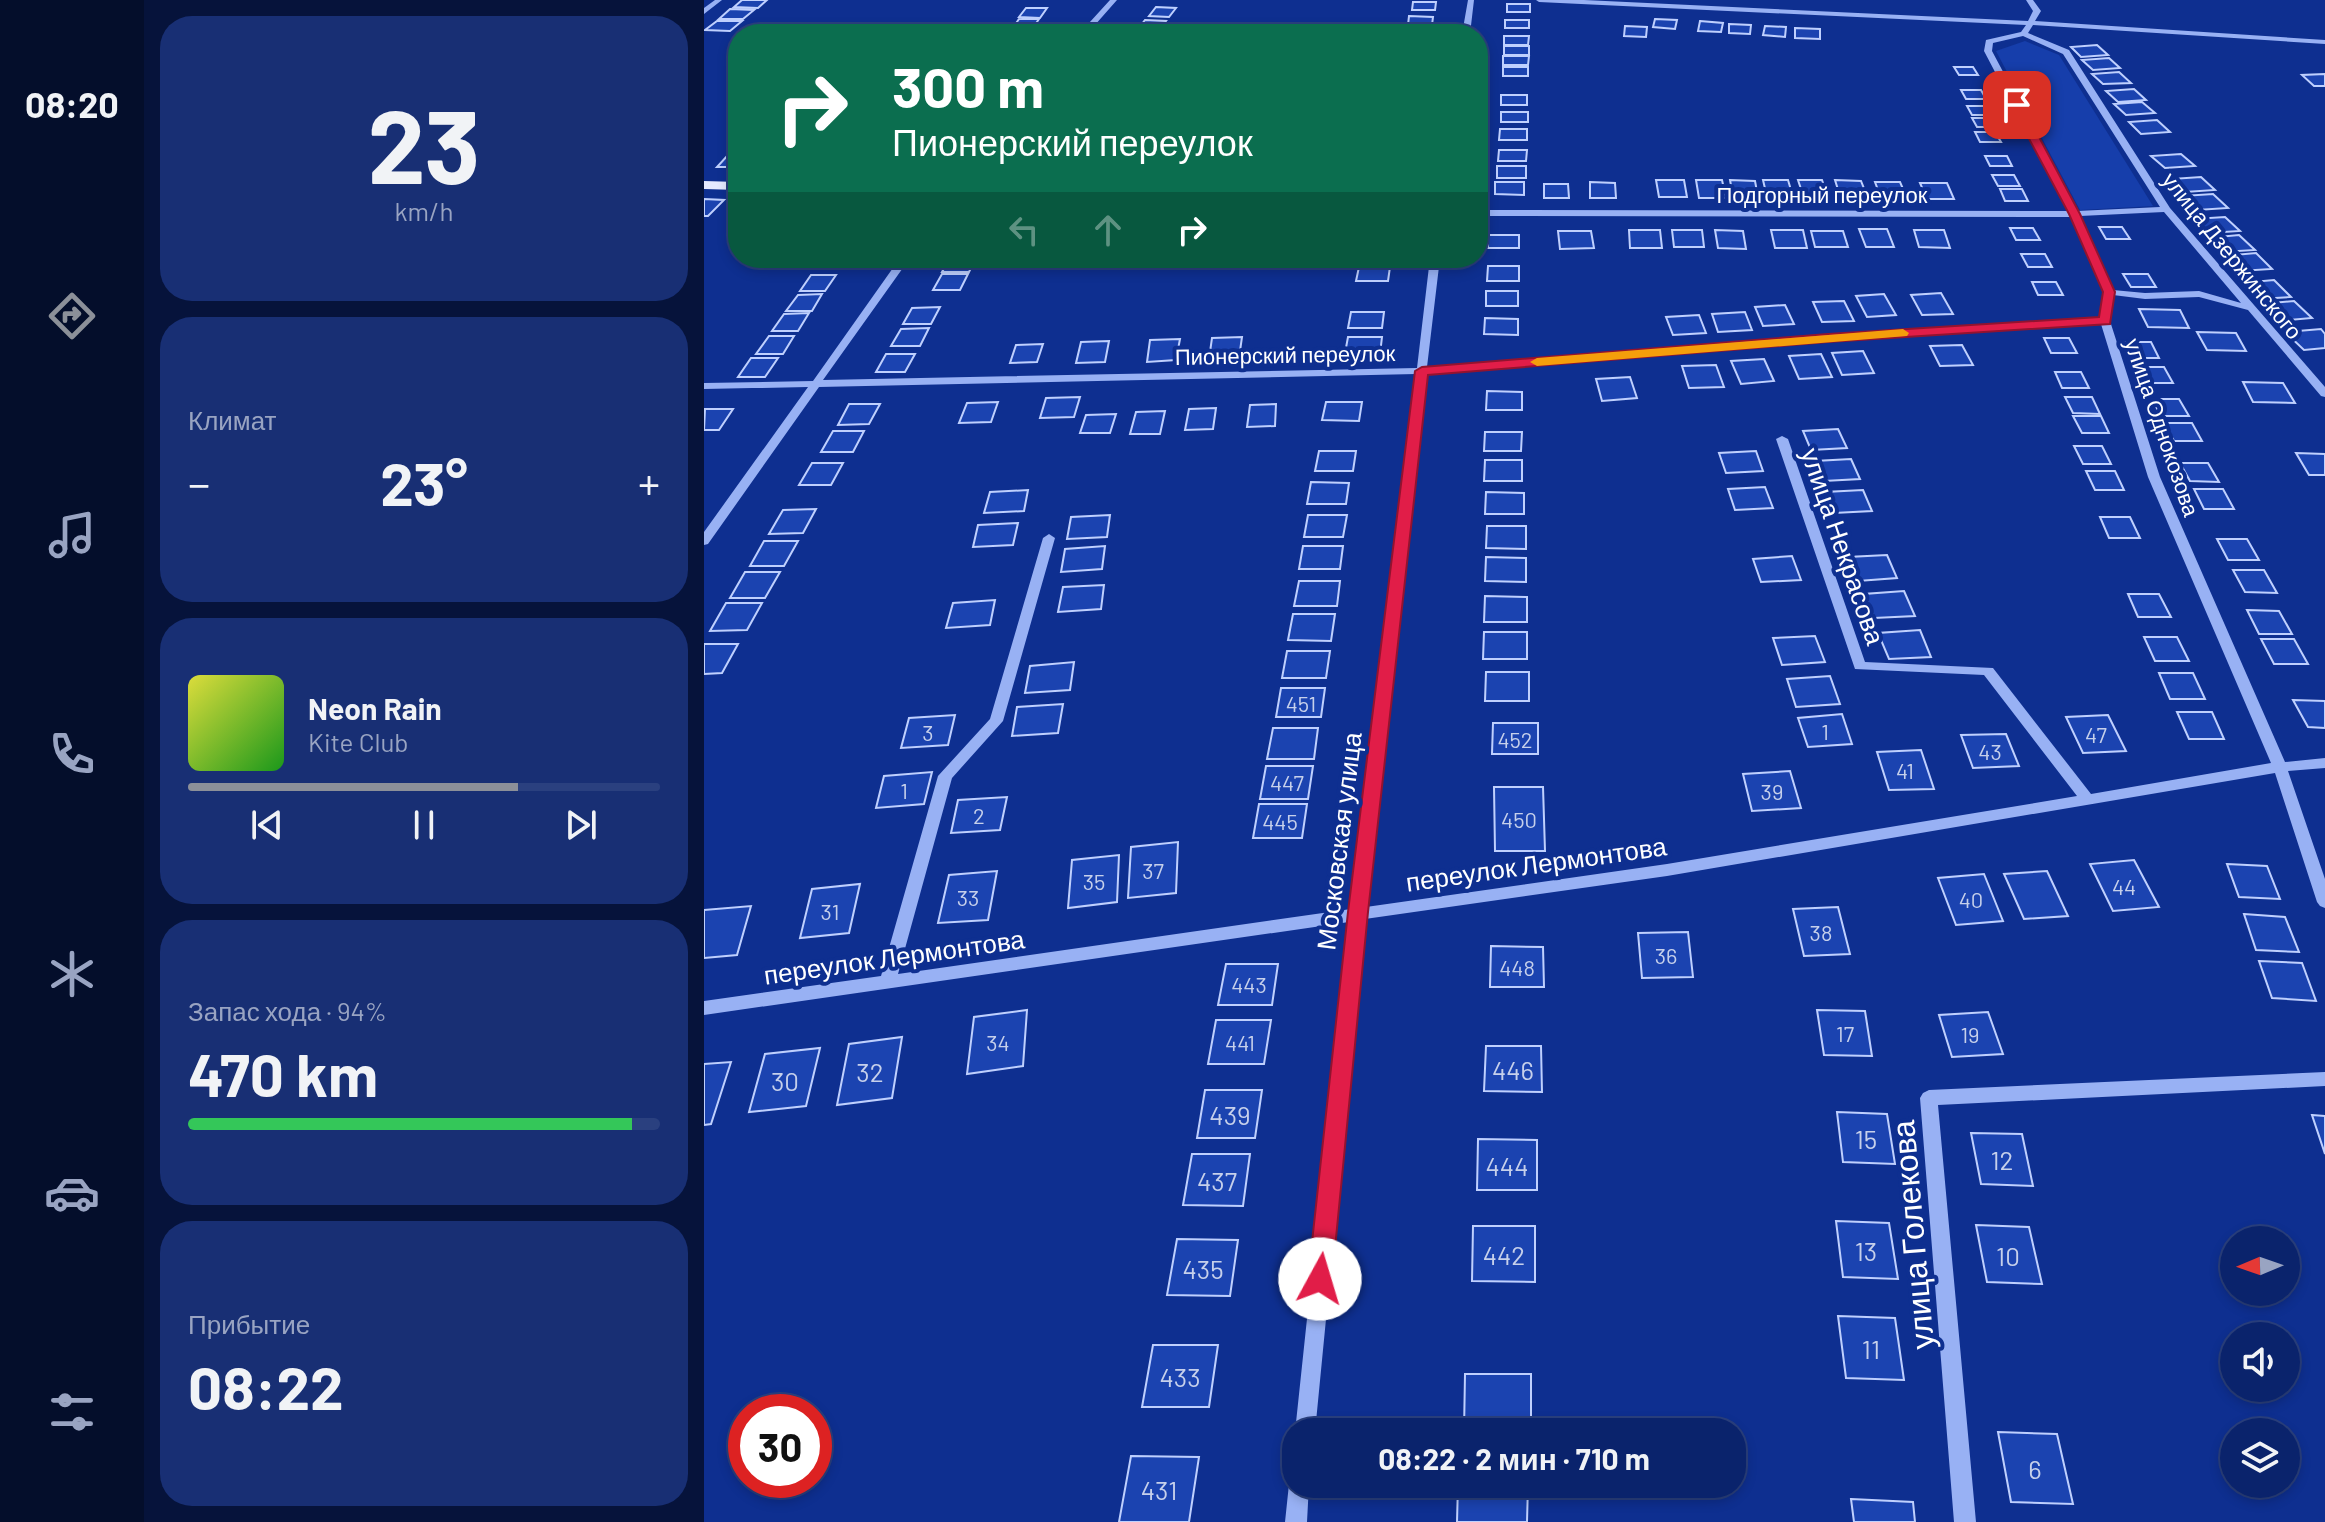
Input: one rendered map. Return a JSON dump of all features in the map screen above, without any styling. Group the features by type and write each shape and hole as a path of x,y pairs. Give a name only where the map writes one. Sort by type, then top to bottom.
{"main road":[{"path":"704,185 728,186"}],"street":[{"path":"704,12 719,0"},
{"path":"1092,24 1114,0"},
{"path":"1467,24 1471,0"},
{"path":"1539,0 2031,23 2324,43"},
{"path":"2029,0 2037,11 2024,34 1989,42 1988,51 2074,214 2109,292 2145,296 2199,294 2251,309"},
{"name":"улица Дзержинского","path":"2024,34 2066,52 2166,209 2325,394"},
{"name":"Подгорный переулок","path":"1488,213 2074,214 2166,209"},
{"path":"704,541 898,268"},
{"name":"Московская улица","path":"1306,1418 1358,912 1434,268"},
{"name":"улица Однокозова","path":"2109,292 2105,321 2154,477 2280,767 2325,902"},
{"name":"Пионерский переулок","path":"704,386 1422,371 1828,338 2105,321"},
{"name":"улица Некрасова","path":"1782,439 1860,666 1988,671 2087,799"},
{"path":"888,981 945,776 996,721 1049,538"},
{"name":"переулок Лермонтова","path":"704,1008 1667,870 2280,767 2325,763"},
{"name":"улица Голекова","path":"1965,1522 1929,1098 2325,1079"},
{"path":"1296,1522 1298,1498"}],"shaded area":[{"path":"2025,41 2059,55 2153,206 2080,210 1996,51"}],"building":[{"path":"742,0 767,0 758,8 734,7"},
{"path":"1413,2 1436,2 1435,10 1412,10"},
{"path":"1507,4 1530,4 1530,12 1507,12"},
{"path":"1156,7 1176,8 1169,17 1149,16"},
{"path":"1026,8 1047,8 1040,18 1019,17"},
{"path":"730,9 754,10 743,19 719,19"},
{"path":"1409,16 1433,17 1432,24 1408,24"},
{"path":"1019,19 1039,19 1036,24 1016,24"},
{"path":"1655,19 1677,20 1675,29 1653,27"},
{"path":"1145,20 1166,21 1164,24 1142,24"},
{"path":"1505,20 1529,20 1529,28 1505,28"},
{"path":"717,21 742,21 728,24 728,31 705,30"},
{"path":"1700,21 1723,23 1721,32 1698,31"},
{"path":"1729,24 1751,25 1750,34 1729,33"},
{"path":"1625,26 1647,27 1646,37 1624,36"},
{"path":"1765,26 1786,27 1785,37 1763,35"},
{"path":"1795,28 1820,29 1820,39 1795,38"},
{"path":"1504,36 1529,36 1528,45 1504,45"},
{"path":"2097,45 2108,55 2081,57 2071,47"},
{"path":"1504,46 1529,46 1529,55 1504,55"},
{"path":"1503,56 1529,56 1528,65 1503,65"},
{"path":"2109,58 2120,68 2093,70 2082,60"},
{"path":"1503,67 1528,67 1528,76 1503,76"},
{"path":"1954,67 1973,67 1978,75 1959,75"},
{"path":"2119,72 2131,83 2103,84 2092,74"},
{"path":"2325,74 2325,86 2314,86 2302,75"},
{"path":"2134,89 2146,100 2118,102 2106,91"},
{"path":"1961,90 1981,90 1986,99 1966,99"},
{"path":"1501,95 1527,95 1527,105 1501,105"},
{"path":"2142,102 2155,113 2126,115 2114,104"},
{"path":"1967,106 1988,106 1993,115 1972,115"},
{"path":"1501,112 1528,112 1528,122 1501,122"},
{"path":"1972,118 1992,118 1997,127 1977,127"},
{"path":"2157,120 2170,132 2141,134 2129,122"},
{"path":"1500,129 1527,129 1527,140 1499,140"},
{"path":"1975,132 1995,132 2001,142 1980,142"},
{"path":"1499,150 1527,150 1526,161 1498,161"},
{"path":"2181,154 2195,166 2165,168 2151,156"},
{"path":"728,155 728,167 717,167"},
{"path":"1985,156 2007,156 2012,166 1990,166"},
{"path":"1497,166 1526,166 1526,178 1497,178"},
{"path":"1992,175 2014,175 2020,186 1998,186"},
{"path":"2201,177 2215,190 2185,192 2171,179"},
{"path":"1656,180 1684,180 1687,197 1659,197"},
{"path":"1696,180 1722,180 1726,198 1699,198"},
{"path":"1730,180 1755,181 1758,197 1733,196"},
{"path":"1763,180 1788,180 1793,197 1767,197"},
{"path":"1798,180 1822,180 1828,198 1804,198"},
{"path":"1835,180 1861,181 1867,196 1840,196"},
{"path":"1495,182 1524,182 1524,195 1495,194"},
{"path":"1590,182 1615,183 1616,198 1590,198"},
{"path":"1875,182 1900,182 1907,198 1881,198"},
{"path":"1920,183 1947,183 1954,199 1927,199"},
{"path":"1544,184 1568,184 1569,198 1544,198"},
{"path":"2000,189 2022,189 2028,201 2005,201"},
{"path":"2213,194 2228,208 2197,210 2182,196"},
{"path":"704,199 724,200 708,216 704,216"},
{"path":"2225,217 2240,231 2208,233 2193,219"},
{"path":"2099,227 2122,227 2130,239 2106,239"},
{"path":"2010,228 2033,228 2040,240 2016,240"},
{"path":"1859,229 1887,229 1894,247 1866,247"},
{"path":"1629,230 1660,230 1662,248 1630,248"},
{"path":"1672,230 1702,230 1704,247 1674,247"},
{"path":"1715,230 1743,231 1746,249 1718,248"},
{"path":"1771,230 1803,230 1807,248 1775,248"},
{"path":"1914,230 1944,230 1950,248 1919,247"},
{"path":"1558,231 1591,231 1594,248 1560,249"},
{"path":"1811,231 1843,231 1848,247 1815,247"},
{"path":"1488,235 1519,235 1519,248 1488,248"},
{"path":"2239,235 2255,250 2222,252 2207,238"},
{"path":"2256,253 2272,269 2239,271 2223,256"},
{"path":"2021,254 2045,254 2052,267 2028,267"},
{"path":"1488,266 1519,266 1519,281 1487,281"},
{"path":"944,268 971,268 969,272 942,272"},
{"path":"1359,268 1390,268 1388,281 1356,281"},
{"path":"942,274 968,274 960,290 933,290"},
{"path":"2123,274 2148,274 2156,287 2131,287"},
{"path":"811,275 836,275 825,291 800,291"},
{"path":"2274,280 2291,297 2258,299 2241,283"},
{"path":"2032,282 2056,282 2063,295 2038,295"},
{"path":"1486,291 1518,291 1518,306 1486,306"},
{"path":"1941,293 1953,314 1922,315 1911,295"},
{"path":"822,294 812,311 786,311 798,295"},
{"path":"1884,294 1896,315 1867,317 1856,296"},
{"path":"1844,301 1854,321 1822,322 1813,302"},
{"path":"2294,301 2312,318 2277,321 2260,304"},
{"path":"1785,305 1794,324 1763,326 1755,307"},
{"path":"940,307 931,324 903,324 912,308"},
{"path":"2139,309 2180,310 2189,328 2148,327"},
{"path":"1351,312 1384,312 1382,328 1348,328"},
{"path":"1745,312 1752,330 1718,332 1712,314"},
{"path":"809,313 798,331 772,331 784,314"},
{"path":"1699,315 1706,333 1673,335 1666,317"},
{"path":"1485,318 1518,319 1518,335 1484,334"},
{"path":"929,328 920,346 891,346 901,329"},
{"path":"2321,329 2325,334 2325,348 2304,350 2285,332"},
{"path":"2197,332 2236,333 2246,351 2207,350"},
{"path":"769,336 794,336 783,354 756,354"},
{"path":"1242,337 1239,358 1209,359 1212,338"},
{"path":"1348,337 1382,337 1380,354 1345,353"},
{"path":"2044,338 2069,338 2077,353 2051,353"},
{"path":"1180,339 1176,360 1147,362 1150,340"},
{"path":"1109,341 1105,362 1076,363 1081,342"},
{"path":"2125,342 2151,342 2159,358 2133,358"},
{"path":"1043,344 1037,362 1010,363 1016,345"},
{"path":"1962,345 1973,365 1940,366 1930,346"},
{"path":"1863,351 1874,373 1842,375 1832,353"},
{"path":"886,354 915,354 905,372 876,372"},
{"path":"1821,354 1832,377 1799,379 1789,356"},
{"path":"751,358 778,358 765,377 738,377"},
{"path":"1764,359 1774,381 1741,384 1731,361"},
{"path":"1716,365 1724,387 1689,388 1682,366"},
{"path":"2137,367 2164,367 2173,383 2146,383"},
{"path":"2055,372 2081,372 2089,388 2062,388"},
{"path":"1630,377 1637,398 1602,401 1596,379"},
{"path":"2243,382 2283,383 2295,403 2253,402"},
{"path":"1487,391 1522,392 1522,410 1486,410"},
{"path":"1080,397 1074,417 1040,418 1046,398"},
{"path":"2065,397 2092,397 2100,414 2073,413"},
{"path":"2152,399 2179,399 2189,416 2161,416"},
{"path":"998,402 991,422 959,423 967,403"},
{"path":"1326,402 1362,402 1359,421 1322,420"},
{"path":"849,404 880,404 869,424 838,425"},
{"path":"1276,404 1275,426 1247,427 1250,405"},
{"path":"1216,408 1213,429 1185,430 1189,409"},
{"path":"705,409 733,409 719,430 704,430"},
{"path":"1165,411 1160,434 1130,434 1136,412"},
{"path":"1116,414 1110,433 1080,433 1086,415"},
{"path":"2073,416 2101,416 2109,433 2082,433"},
{"path":"2164,423 2192,423 2202,441 2174,441"},
{"path":"1838,429 1847,448 1811,450 1803,431"},
{"path":"833,431 864,431 853,452 821,452"},
{"path":"1485,432 1522,432 1521,451 1484,451"},
{"path":"2074,446 2102,446 2111,464 2083,464"},
{"path":"1319,451 1356,451 1353,471 1315,471"},
{"path":"1756,451 1763,471 1726,473 1719,453"},
{"path":"2296,453 2325,454 2325,475 2309,475"},
{"path":"1851,459 1860,479 1824,481 1815,461"},
{"path":"1485,460 1522,460 1522,481 1484,481"},
{"path":"812,463 843,463 831,485 799,485"},
{"path":"2180,463 2208,463 2219,482 2190,481"},
{"path":"2086,471 2115,471 2124,490 2095,490"},
{"path":"1311,482 1349,483 1346,504 1307,504"},
{"path":"1765,487 1773,508 1735,510 1728,489"},
{"path":"2194,489 2223,489 2234,509 2204,509"},
{"path":"1028,490 1024,511 984,513 990,492"},
{"path":"1863,490 1872,511 1834,513 1825,492"},
{"path":"1486,492 1524,493 1524,514 1485,514"},
{"path":"816,509 803,533 769,534 783,510"},
{"path":"1110,515 1107,537 1067,539 1071,517"},
{"path":"1308,515 1347,515 1343,537 1304,537"},
{"path":"2100,517 2130,517 2140,538 2109,538"},
{"path":"1018,523 1013,545 973,547 978,525"},
{"path":"1487,526 1526,526 1526,549 1486,548"},
{"path":"2217,539 2247,539 2259,560 2228,560"},
{"path":"764,541 798,541 784,566 750,566"},
{"path":"1105,546 1102,569 1061,572 1065,549"},
{"path":"1303,546 1343,546 1340,569 1299,569"},
{"path":"1887,555 1897,578 1858,581 1848,557"},
{"path":"1792,556 1801,580 1761,582 1753,559"},
{"path":"1486,557 1526,558 1526,582 1485,581"},
{"path":"2233,570 2264,570 2277,593 2245,592"},
{"path":"745,572 780,572 765,598 730,598"},
{"path":"1299,581 1340,581 1337,606 1294,606"},
{"path":"1104,585 1101,609 1058,612 1063,587"},
{"path":"1904,591 1915,616 1874,618 1864,594"},
{"path":"2128,594 2159,594 2171,617 2138,617"},
{"path":"1485,596 1527,597 1527,622 1484,622"},
{"path":"995,600 990,625 946,628 953,603"},
{"path":"726,603 762,603 747,630 710,631"},
{"path":"2247,610 2279,611 2292,634 2259,634"},
{"path":"1293,614 1335,614 1331,641 1288,640"},
{"path":"1920,630 1931,657 1889,659 1878,633"},
{"path":"1484,632 1527,632 1527,659 1483,659"},
{"path":"1815,636 1825,662 1782,665 1773,638"},
{"path":"2144,637 2177,637 2189,661 2155,661"},
{"path":"2261,639 2294,639 2308,664 2274,664"},
{"path":"704,644 738,644 722,673 704,674"},
{"path":"1287,651 1330,651 1326,678 1282,678"},
{"path":"1074,662 1070,690 1025,693 1030,666"},
{"path":"1486,672 1529,672 1529,701 1485,701"},
{"path":"2159,673 2193,673 2205,699 2170,699"},
{"path":"1830,676 1840,704 1796,707 1787,679"},
{"path":"1281,688 1325,688 1321,717 1276,717"},
{"path":"2293,700 2325,701 2325,728 2308,727"},
{"path":"1063,704 1058,733 1012,736 1017,707"},
{"path":"2177,712 2212,712 2224,739 2189,739"},
{"path":"1842,714 1852,744 1808,747 1798,718"},
{"path":"955,715 948,745 901,748 909,718"},
{"path":"2108,715 2126,751 2083,753 2066,717"},
{"path":"1493,723 1538,723 1538,754 1492,754"},
{"path":"1273,728 1318,728 1314,759 1267,759"},
{"path":"2006,734 2019,766 1973,768 1961,735"},
{"path":"1921,750 1934,789 1889,790 1877,752"},
{"path":"1266,766 1313,766 1308,799 1260,799"},
{"path":"1790,771 1801,808 1752,811 1743,774"},
{"path":"932,772 924,804 876,808 884,776"},
{"path":"1494,787 1543,787 1545,851 1495,851"},
{"path":"1007,797 1000,830 951,833 958,800"},
{"path":"1259,804 1307,804 1302,838 1253,838"},
{"path":"1178,842 1176,893 1128,898 1131,847"},
{"path":"1119,855 1117,902 1068,908 1072,860"},
{"path":"2134,860 2159,907 2113,911 2090,864"},
{"path":"2227,864 2267,866 2280,899 2239,897"},
{"path":"997,871 988,920 938,923 949,875"},
{"path":"2047,871 2068,916 2024,919 2004,874"},
{"path":"1984,874 2003,921 1956,925 1938,878"},
{"path":"860,884 849,933 800,938 812,889"},
{"path":"751,906 737,955 704,958 704,910"},
{"path":"1838,907 1850,954 1804,956 1793,909"},
{"path":"2244,914 2285,917 2299,952 2256,950"},
{"path":"1688,932 1693,977 1642,978 1638,933"},
{"path":"1491,946 1543,947 1544,987 1490,987"},
{"path":"2259,961 2302,963 2316,1001 2272,998"},
{"path":"1226,964 1278,964 1272,1005 1218,1005"},
{"path":"1027,1010 1023,1066 967,1074 974,1017"},
{"path":"1817,1010 1865,1011 1872,1056 1824,1055"},
{"path":"1988,1012 2003,1054 1952,1057 1939,1015"},
{"path":"1216,1020 1271,1020 1264,1064 1208,1064"},
{"path":"902,1037 892,1098 837,1105 849,1044"},
{"path":"1486,1046 1541,1046 1542,1092 1484,1091"},
{"path":"820,1048 806,1106 749,1112 765,1054"},
{"path":"731,1062 711,1124 704,1125 704,1064"},
{"path":"1205,1090 1262,1090 1255,1138 1197,1138"},
{"path":"1837,1112 1887,1114 1895,1164 1843,1162"},
{"path":"2312,1115 2325,1116 2325,1154"},
{"path":"1971,1133 2022,1134 2033,1186 1981,1184"},
{"path":"1478,1139 1537,1140 1537,1190 1477,1190"},
{"path":"1192,1154 1250,1154 1243,1206 1183,1205"},
{"path":"1836,1221 1889,1223 1898,1279 1843,1277"},
{"path":"1976,1225 2029,1227 2042,1284 1987,1282"},
{"path":"1473,1226 1535,1226 1535,1282 1472,1281"},
{"path":"1177,1239 1238,1240 1230,1296 1167,1295"},
{"path":"1838,1316 1895,1318 1904,1380 1846,1378"},
{"path":"1153,1345 1218,1345 1209,1407 1142,1407"},
{"path":"1465,1374 1531,1374 1531,1418 1464,1418"},
{"path":"1998,1432 2057,1434 2073,1504 2011,1502"},
{"path":"1131,1456 1199,1457 1189,1522 1119,1522"},
{"path":"1458,1498 1528,1498 1527,1522 1457,1522"},
{"path":"1851,1499 1913,1502 1915,1522 1854,1522"}],"slow traffic":[{"path":"1537,362 1903,333"}],"route":[{"path":"1320,1279 1358,912 1422,371 1828,338 2105,321 2109,292 2074,214 2017,105"}]}
